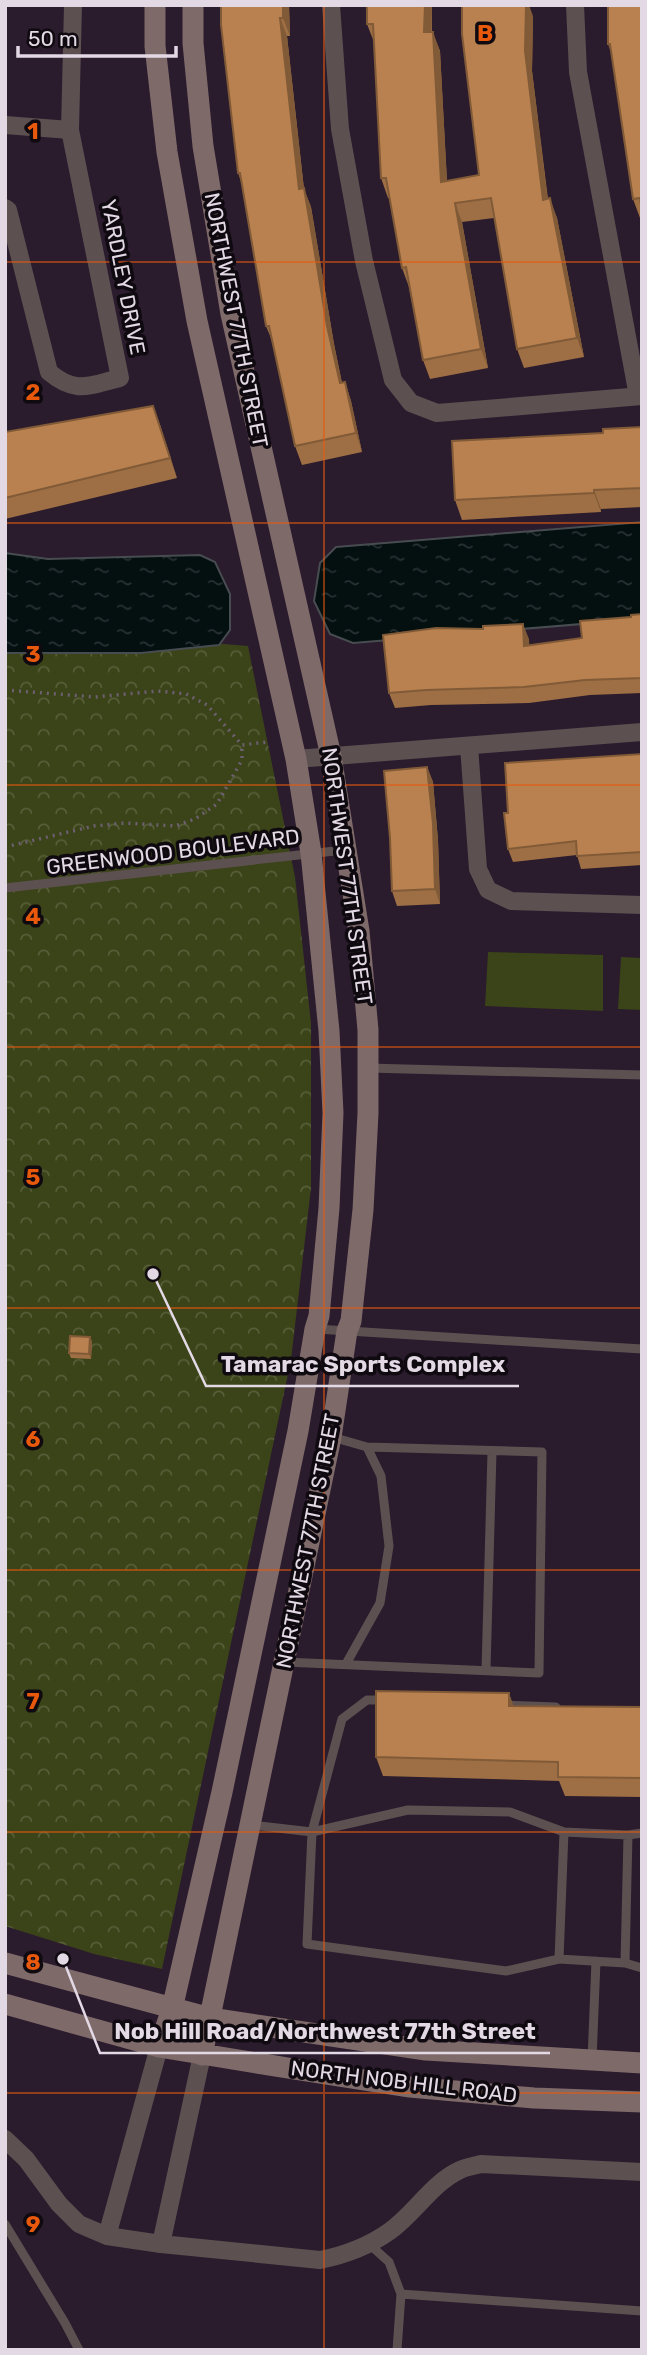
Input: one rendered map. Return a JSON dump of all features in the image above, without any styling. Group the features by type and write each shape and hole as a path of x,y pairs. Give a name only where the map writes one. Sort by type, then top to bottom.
{"street":[{"path":"5,125 70,130 73,5"},
{"name":"NORTHWEST 77TH STREET","path":"107,2236 172,2009 222,1793 298,1431 319,1316 330,1208 333,1113 327,1017 311,853 296,759 194,308 167,152 155,46 155,5"},
{"name":"NORTHWEST 77TH STREET","path":"161,2244 331,1437 346,1331 351,1321 363,1210 369,1113 368,1030 359,931 331,756 231,314 203,146 193,43 193,5"},
{"path":"331,5 340,129 364,261 393,380 411,403 437,413 640,396 578,72 575,5"},
{"name":"YARDLEY DRIVE","path":"5,208 8,210 49,372 61,382 76,388 120,378 70,130"},
{"path":"296,759 642,732"},
{"path":"468,746 478,869 488,890 511,901 642,905"},
{"name":"NORTH NOB HILL ROAD","path":"5,1963 210,2018 426,2050 642,2063"},
{"name":"NORTH NOB HILL ROAD","path":"5,2004 159,2047 202,2055 410,2087 534,2098 642,2102"},
{"path":"5,2139 26,2159 79,2224 107,2236 320,2260 344,2255 391,2230 443,2180 460,2169 481,2164 642,2172"}],"lane":[{"name":"GREENWOOD BOULEVARD","path":"5,888 345,850"},
{"path":"368,1068 642,1075"},
{"path":"315,1329 642,1349"},
{"path":"284,1662 539,1672 542,1452 367,1447 331,1437"},
{"path":"346,1664 380,1603 389,1546 381,1476 367,1447"},
{"path":"486,1670 492,1452"},
{"path":"394,1701 367,1700 342,1719 312,1832 307,1944 506,1971 559,1959 625,1963 642,1968"},
{"path":"491,1704 573,1707"},
{"path":"250,1825 312,1832 408,1810 510,1812 564,1832 628,1835 642,1833"},
{"path":"559,1959 564,1832"},
{"path":"625,1963 628,1835"},
{"path":"592,2062 596,1961"},
{"path":"5,2224 79,2350"},
{"path":"369,2244 389,2262 401,2294 397,2350"},
{"path":"401,2294 642,2311"}],"path":[{"path":"5,690 95,697 158,691 186,694 206,705 242,745 242,760 217,804 195,819 174,826 125,823 94,827 5,847"},
{"path":"242,745 267,742"}],"green space":[{"path":"212,643 248,646 295,877 311,1023 311,1188 291,1360 162,1969 94,1954 5,1926 5,644"},
{"path":"488,952 603,955 603,1011 485,1006"},
{"path":"621,957 642,958 642,1010 618,1009"}],"water":[{"path":"642,522 642,619 353,643 330,634 314,601 320,563 336,547"},
{"path":"5,553 48,559 200,555 215,562 230,594 230,630 219,645 141,653 5,653"}],"building":[{"path":"221,5 283,5 283,18 280,18 299,189 304,188 327,326 340,383 345,382 356,433 295,446 269,326 266,326 238,173"},
{"path":"367,5 425,5 424,32 433,32 441,182 479,175 462,34 462,5 526,5 525,51 543,200 550,198 577,338 517,349 491,198 455,203 481,349 423,360 406,267 402,268 386,178 381,178 373,24 367,24"},
{"path":"608,5 642,5 642,210 640,198 633,199 608,44"},
{"path":"153,406 170,458 5,498 5,432"},
{"path":"642,427 642,488 455,500 452,441 603,433 603,429"},
{"path":"642,614 642,678 389,693 383,635 436,628 483,629 483,626 523,624 524,646 582,638 580,621"},
{"path":"642,754 642,852 577,856 576,841 508,849 504,813 508,813 505,763"},
{"path":"427,767 433,824 435,889 392,891 384,771"},
{"path":"70,1336 90,1337 89,1354 69,1353"},
{"path":"376,1691 509,1693 509,1706 642,1707 642,1778 558,1777 558,1762 376,1757"}],"place":[{"name":"Tamarac Sports Complex","path":"153,1274"},
{"name":"Nob Hill Road/Northwest 77th Street","path":"63,1959"}]}
